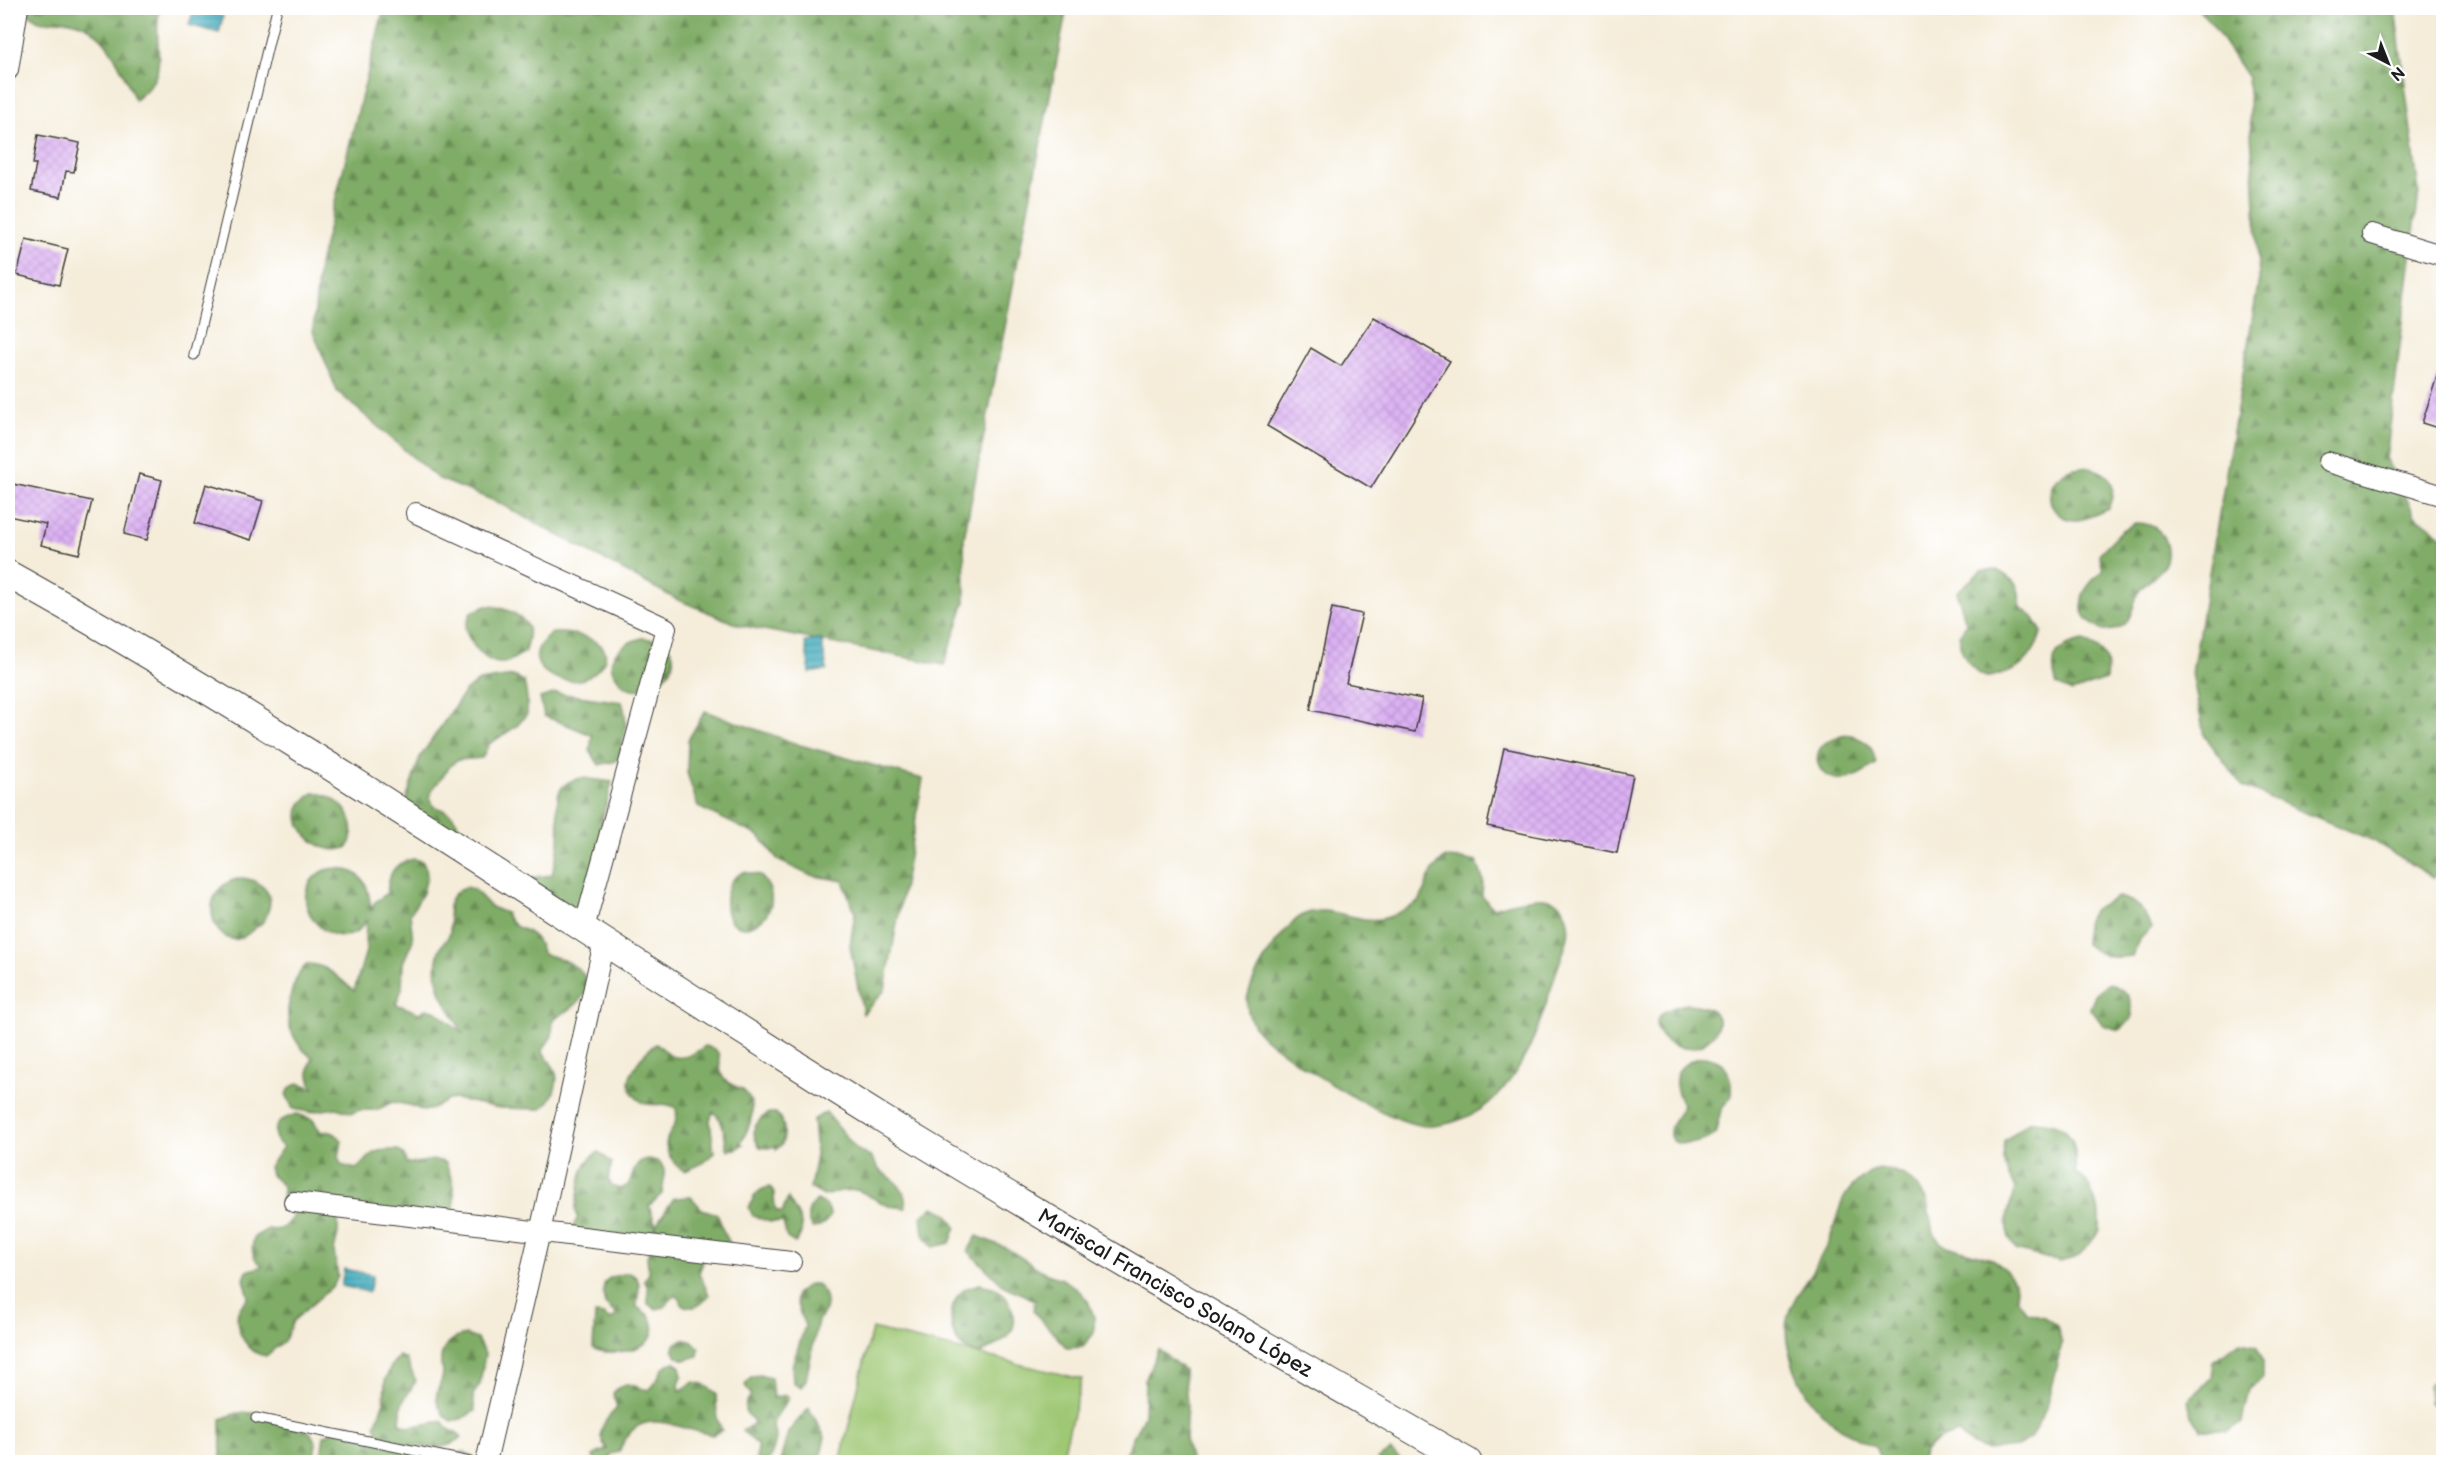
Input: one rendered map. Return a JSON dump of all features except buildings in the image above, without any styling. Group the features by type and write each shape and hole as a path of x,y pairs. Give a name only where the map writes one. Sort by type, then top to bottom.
{"street":[{"path":"8,69 18,8"},
{"path":"2372,234 2444,256"},
{"path":"2328,462 2444,496"},
{"path":"416,513 666,628 594,935 540,1232 486,1462"},
{"name":"Mariscal Francisco Solano López","path":"8,574 273,731 883,1119 1212,1314 1468,1462"},
{"path":"294,1202 791,1262"}],"lane":[{"path":"194,355 277,8"},
{"path":"256,1418 470,1462"}],"green space":[{"path":"24,8 160,8 159,58 154,79 135,100 112,52 94,32 70,21 41,22"},
{"path":"384,8 1067,8 964,538 965,602 944,665 739,625 676,599 497,502 437,478 337,391 313,331 319,265"},
{"path":"2197,8 2395,8 2419,192 2386,459 2415,515 2443,536 2443,872 2433,878 2374,841 2243,787 2204,735 2192,673 2259,279 2248,78 2212,24"},
{"path":"2082,467 2099,471 2110,479 2113,492 2108,509 2077,520 2065,518 2057,513 2051,504 2052,485 2068,470"},
{"path":"2135,523 2147,524 2160,532 2166,543 2166,562 2140,590 2125,624 2117,629 2101,629 2094,625 2083,612 2083,595 2089,584 2103,570 2099,554 2121,531"},
{"path":"1997,570 2016,584 2020,607 2033,617 2042,632 2032,653 2016,669 1987,677 1976,671 1967,661 1961,648 1960,636 1966,623 1957,592 1981,571"},
{"path":"486,606 510,611 521,618 529,634 525,652 507,662 500,663 480,653 465,628 471,612"},
{"path":"552,633 574,634 595,642 603,647 606,655 603,664 593,674 583,679 570,681 558,679 547,673 539,666 536,656 540,645"},
{"path":"642,638 661,642 671,650 673,660 670,671 661,680 650,687 638,689 621,683 611,663 617,651"},
{"path":"2084,641 2097,648 2104,656 2107,666 2106,680 2072,692 2057,685 2053,667 2054,660 2057,654 2067,646"},
{"path":"513,676 524,681 527,714 517,726 489,744 482,758 458,760 452,764 432,790 430,798 433,806 448,812 456,821 461,832 455,837 407,806 407,797 420,757 465,691 479,681"},
{"path":"556,693 622,702 625,732 616,761 599,765 590,751 592,735 544,716 540,698"},
{"path":"705,711 800,745 923,779 885,990 863,1014 850,946 855,913 843,881 809,875 779,861 759,836 698,807 687,773 688,740"},
{"path":"1851,735 1869,745 1876,764 1846,779 1834,779 1826,775 1817,760 1819,751 1825,743 1835,738"},
{"path":"583,778 612,782 602,820 602,837 582,919 526,878 552,875 559,842 557,802 559,794 563,787 571,781"},
{"path":"313,793 333,799 348,813 352,829 349,846 331,849 312,841 305,833 298,815 301,804"},
{"path":"1444,858 1477,862 1483,879 1482,896 1493,908 1535,898 1558,903 1566,914 1569,932 1540,1023 1528,1051 1512,1077 1496,1097 1472,1115 1433,1126 1418,1125 1398,1119 1353,1097 1277,1048 1253,1025 1247,1005 1252,983 1267,956 1286,930 1303,915 1324,911 1369,919 1391,916 1419,901 1432,872"},
{"path":"414,859 422,861 427,876 423,893 410,914 413,940 403,963 402,989 396,1004 419,1013 426,1009 435,1010 463,1034 442,995 436,975 440,948 450,931 450,901 465,887 474,889 491,907 506,913 515,926 532,935 543,954 574,965 582,973 586,982 586,991 569,1010 553,1019 552,1036 542,1051 554,1068 557,1078 553,1093 541,1109 499,1108 456,1099 448,1100 424,1111 392,1102 377,1110 360,1110 352,1113 336,1108 310,1112 293,1109 286,1094 291,1087 298,1083 313,1088 309,1073 313,1058 298,1043 289,1024 288,1009 295,983 308,964 333,973 354,991 366,951 367,919 355,933 343,936 331,934 312,918 307,906 306,894 310,883 320,873 330,869 340,868 354,873 366,886 371,910 374,903 387,893 393,870 401,863"},
{"path":"744,872 760,875 770,890 771,904 766,916 756,924 745,927 735,924 728,915 726,897 731,882"},
{"path":"242,878 263,887 267,891 270,902 260,925 237,939 227,937 218,930 213,919 212,907 216,894 225,884"},
{"path":"2118,897 2136,904 2145,915 2151,928 2139,940 2132,956 2107,956 2086,944 2086,926 2091,913"},
{"path":"2109,983 2121,989 2130,1000 2132,1019 2119,1030 2103,1025 2090,1008 2096,993"},
{"path":"1688,1004 1709,1009 1717,1017 1718,1023 1711,1037 1698,1046 1685,1048 1672,1045 1662,1037 1657,1028 1658,1018 1668,1010"},
{"path":"656,1044 668,1054 678,1058 693,1054 705,1046 717,1051 724,1079 744,1091 751,1103 749,1125 740,1143 743,1144 736,1149 728,1150 722,1125 713,1112 710,1120 714,1153 701,1164 685,1171 676,1164 666,1144 677,1116 676,1108 644,1103 633,1094 629,1081 645,1053"},
{"path":"1702,1057 1717,1061 1726,1069 1731,1082 1731,1097 1721,1110 1715,1135 1694,1143 1678,1143 1670,1135 1672,1124 1683,1105 1676,1088 1677,1075 1685,1064"},
{"path":"826,1112 856,1149 872,1158 880,1171 894,1180 904,1192 906,1208 888,1206 858,1190 840,1191 824,1196 810,1188 816,1155 813,1120"},
{"path":"768,1113 776,1113 784,1128 782,1144 776,1150 776,1146 760,1147 755,1137 756,1124"},
{"path":"297,1114 312,1119 321,1132 328,1131 340,1138 342,1141 339,1157 341,1165 356,1169 373,1154 382,1150 398,1150 404,1155 406,1163 436,1160 446,1163 454,1186 454,1219 388,1224 354,1221 346,1217 338,1218 338,1234 334,1251 338,1276 334,1285 293,1321 285,1340 266,1356 253,1351 248,1346 240,1333 237,1319 241,1306 249,1297 244,1279 247,1271 263,1266 256,1260 253,1253 254,1237 268,1229 277,1230 283,1227 294,1215 282,1203 283,1186 271,1175 269,1167 283,1147 275,1136 276,1126"},
{"path":"2030,1121 2053,1124 2068,1133 2074,1149 2075,1172 2088,1183 2100,1214 2100,1230 2089,1245 2077,1257 2060,1262 2016,1250 2006,1226 2015,1188 2005,1165 2004,1141"},
{"path":"599,1152 612,1163 608,1179 612,1186 620,1189 627,1186 635,1167 640,1162 648,1159 660,1163 664,1170 662,1194 649,1206 656,1225 674,1198 691,1197 702,1209 717,1214 732,1251 705,1257 699,1273 709,1295 700,1305 685,1306 675,1295 664,1307 656,1309 648,1304 648,1288 644,1280 649,1274 647,1257 656,1227 643,1239 584,1247 576,1246 570,1232 578,1217 575,1209 581,1177 587,1163"},
{"path":"1889,1169 1906,1176 1918,1187 1927,1201 1933,1233 1943,1245 1992,1259 2005,1269 2015,1282 2017,1299 2027,1312 2044,1317 2057,1326 2062,1343 2046,1408 2031,1437 2018,1447 1986,1450 1971,1444 1958,1433 1940,1439 1930,1446 1921,1462 1882,1462 1875,1447 1846,1432 1821,1412 1799,1380 1789,1353 1787,1339 1786,1327 1790,1309 1832,1235 1845,1196 1868,1173"},
{"path":"770,1187 774,1193 775,1210 782,1213 788,1198 798,1215 801,1232 795,1243 787,1238 783,1222 770,1222 753,1216 749,1208 756,1194"},
{"path":"817,1200 827,1206 830,1217 820,1227 812,1228 808,1220 808,1213"},
{"path":"933,1207 947,1213 956,1227 950,1243 933,1247 923,1234 921,1217"},
{"path":"977,1236 1006,1248 1047,1274 1062,1279 1077,1288 1088,1301 1094,1317 1094,1333 1083,1347 1067,1348 1033,1311 1035,1300 1004,1286 968,1251"},
{"path":"629,1273 639,1282 637,1307 651,1319 653,1333 649,1340 632,1350 600,1351 593,1348 595,1314 604,1315 610,1320 617,1315 605,1304 604,1284 610,1278"},
{"path":"809,1284 817,1284 821,1288 826,1307 818,1320 806,1380 801,1387 793,1383 792,1366 805,1326 796,1302 796,1294"},
{"path":"979,1284 993,1287 1008,1300 1014,1320 1011,1332 1005,1339 980,1354 959,1344 951,1319 952,1310 959,1295 965,1289"},
{"path":"872,1329 1082,1379 1061,1462 840,1462"},
{"path":"466,1335 477,1339 485,1354 480,1384 473,1395 475,1411 452,1421 443,1414 437,1398 443,1373 441,1358 445,1348 452,1340"},
{"path":"683,1339 693,1342 699,1348 698,1356 685,1360 677,1357 673,1349 674,1345"},
{"path":"2240,1342 2256,1345 2263,1360 2263,1378 2249,1389 2242,1422 2227,1431 2201,1429 2191,1416 2188,1400 2211,1378 2213,1361"},
{"path":"1158,1349 1184,1370 1187,1405 1185,1439 1191,1462 1121,1462 1144,1415 1145,1380"},
{"path":"399,1356 406,1359 416,1381 402,1403 400,1423 408,1427 442,1421 447,1428 461,1436 450,1445 443,1447 406,1444 428,1456 465,1452 478,1462 320,1462 324,1436 347,1423 372,1437 380,1436 375,1425 384,1401 385,1381 391,1366"},
{"path":"675,1362 680,1367 682,1376 679,1384 680,1391 694,1382 703,1384 716,1393 717,1419 722,1430 714,1435 673,1424 648,1422 637,1427 627,1436 619,1452 611,1454 609,1462 595,1462 593,1456 607,1449 601,1438 601,1432 605,1422 617,1408 613,1393 626,1384 649,1390 662,1370"},
{"path":"759,1375 771,1378 773,1398 785,1395 789,1397 774,1422 775,1442 767,1462 756,1462 757,1444 742,1431 755,1423 745,1411 746,1403 751,1395 745,1385 751,1378"},
{"path":"2443,1377 2443,1412 2429,1402 2428,1385"},
{"path":"809,1408 825,1437 819,1462 780,1462 788,1432"},
{"path":"237,1413 262,1413 281,1418 286,1425 310,1432 316,1443 314,1456 309,1462 221,1462 221,1419"},
{"path":"1391,1451 1403,1462 1378,1462 1377,1459"}],"water":[{"path":"194,9 223,16 219,33 189,25"},
{"path":"821,639 827,670 810,673 805,642"},
{"path":"344,1269 373,1275 369,1292 341,1286"}]}
